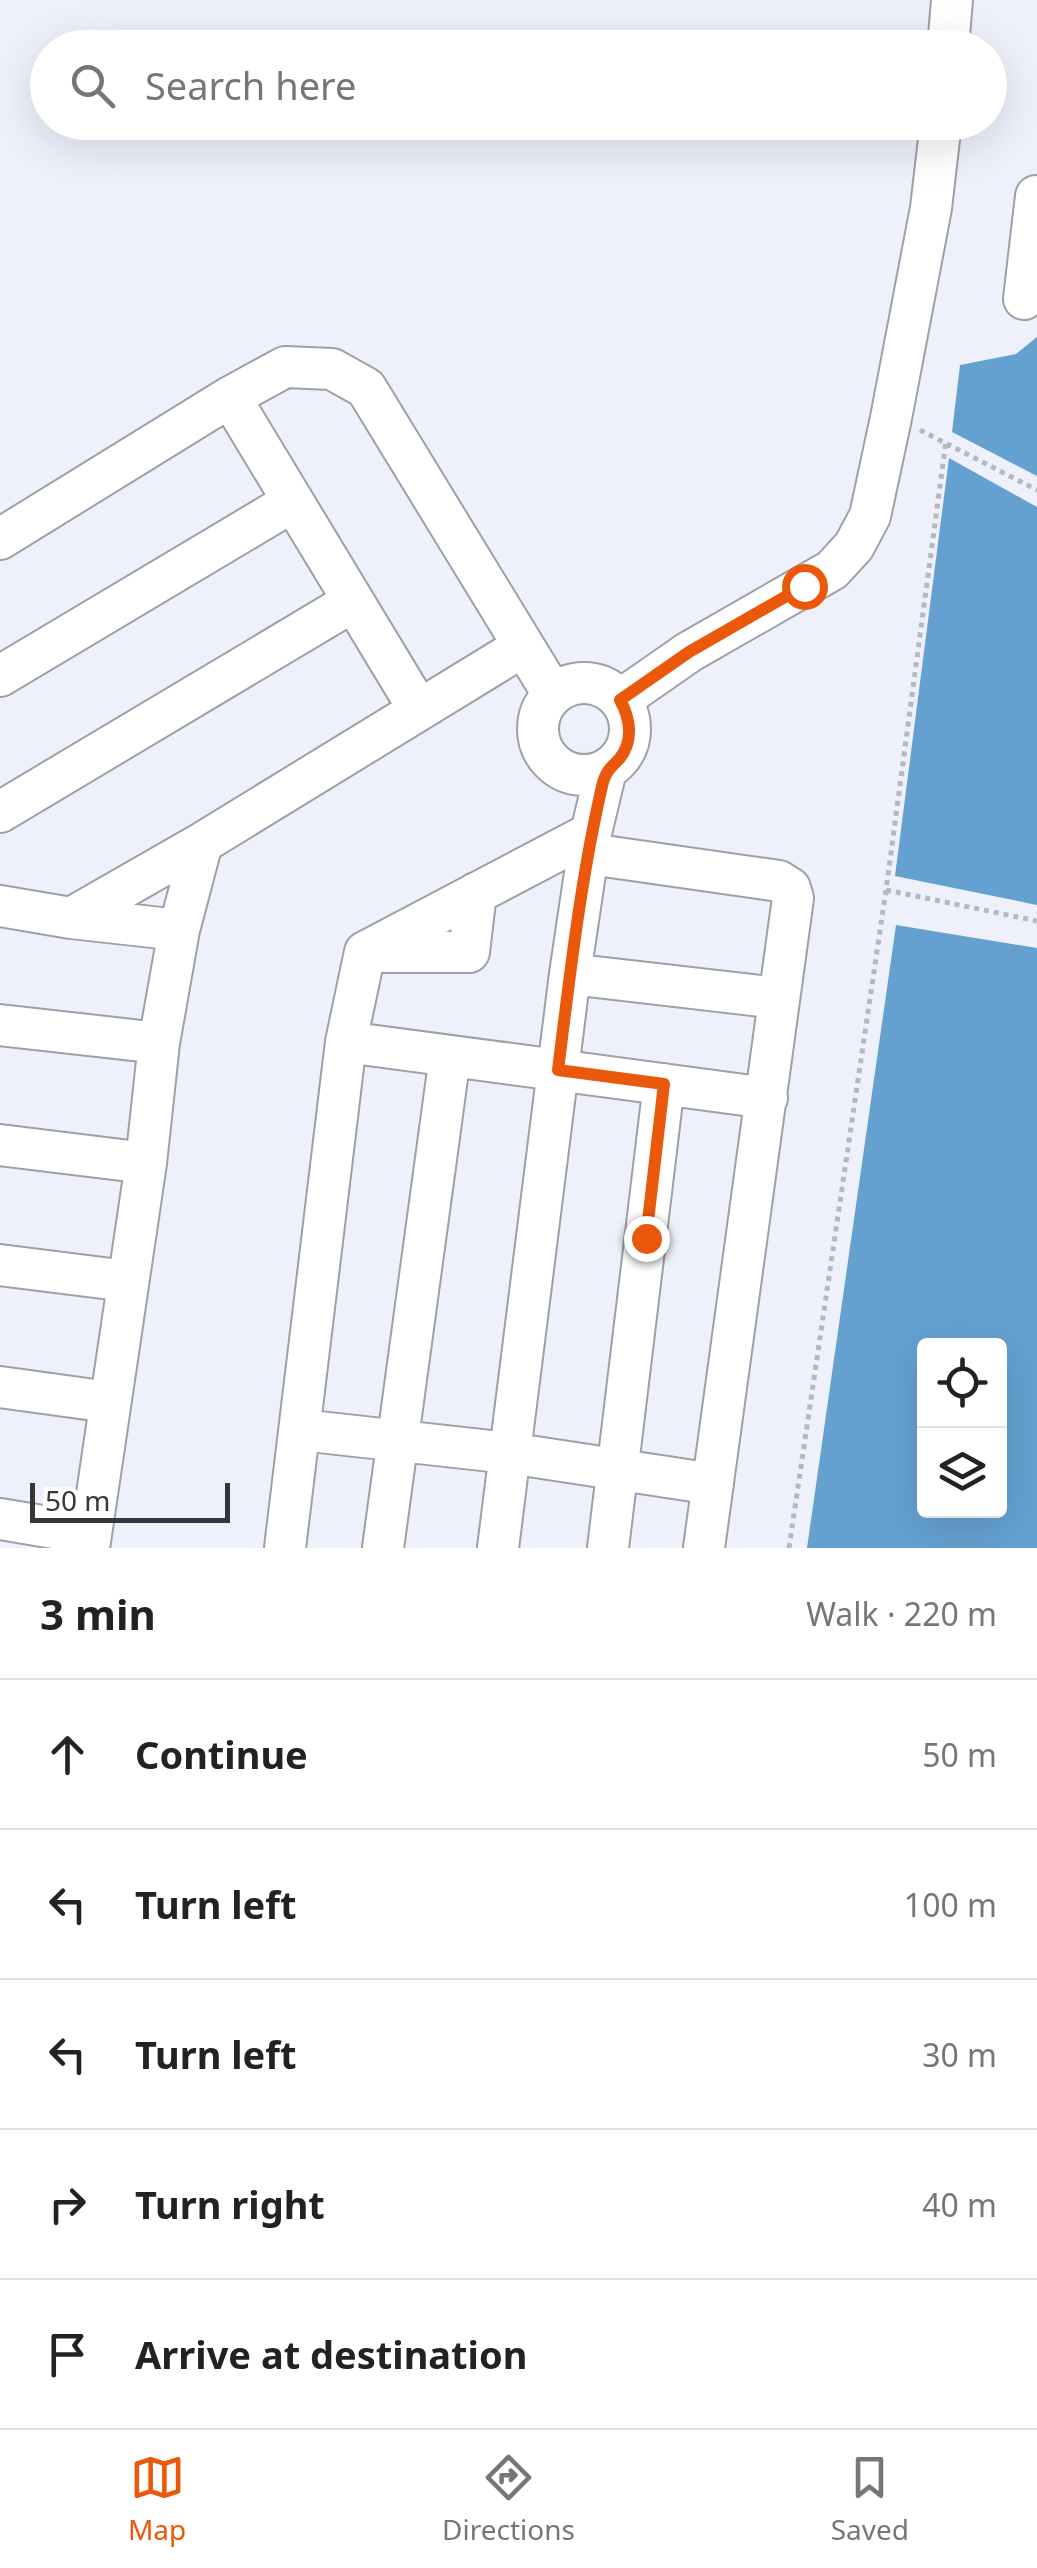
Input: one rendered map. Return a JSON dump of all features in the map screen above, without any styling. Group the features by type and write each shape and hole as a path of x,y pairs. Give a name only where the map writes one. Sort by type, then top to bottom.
{"street":[{"path":"950,30 952,0"},
{"path":"620,700 689,652 832,570 854,546 870,516 891,418 931,208 938,140"},
{"path":"1024,299 1037,183"},
{"path":"0,539 285,367 332,369 366,388 553,694"},
{"path":"230,397 418,708"},
{"path":"0,676 292,502"},
{"path":"0,812 352,602"},
{"path":"71,918 202,843 522,647"},
{"path":"580,682 595,684 620,700 627,713 628,744 606,770 579,774 564,770 542,749 538,720 553,694 580,682"},
{"path":"498,1548 570,974 606,770"},
{"path":"0,1519 89,1541 146,1163 158,1043 179,930 202,843"},
{"path":"285,1548 346,1042 365,952 476,893 591,843 780,880 790,888 793,898 704,1548"},
{"path":"0,906 179,930"},
{"path":"570,974 779,998"},
{"path":"0,1025 158,1043"},
{"path":"346,1042 767,1098"},
{"path":"384,1548 450,1056"},
{"path":"608,1548 664,1084"},
{"path":"0,1145 146,1163"},
{"path":"0,1265 127,1281"},
{"path":"0,1387 109,1402"},
{"path":"301,1430 618,1468 713,1484"}],"path":[{"path":"891,418 946,441 1037,490"},
{"path":"789,1548 886,890 946,441"},
{"path":"886,890 1037,921"}],"water":[{"path":"1037,337 1037,476 952,432 960,365 1016,354"},
{"path":"949,458 1037,507 1037,905 895,876"},
{"path":"896,925 1037,948 1037,1548 807,1548"}],"route":[{"path":"646,1238 664,1084 558,1070 592,832 606,770 628,744 630,728 620,700 689,652 804,586"}]}
